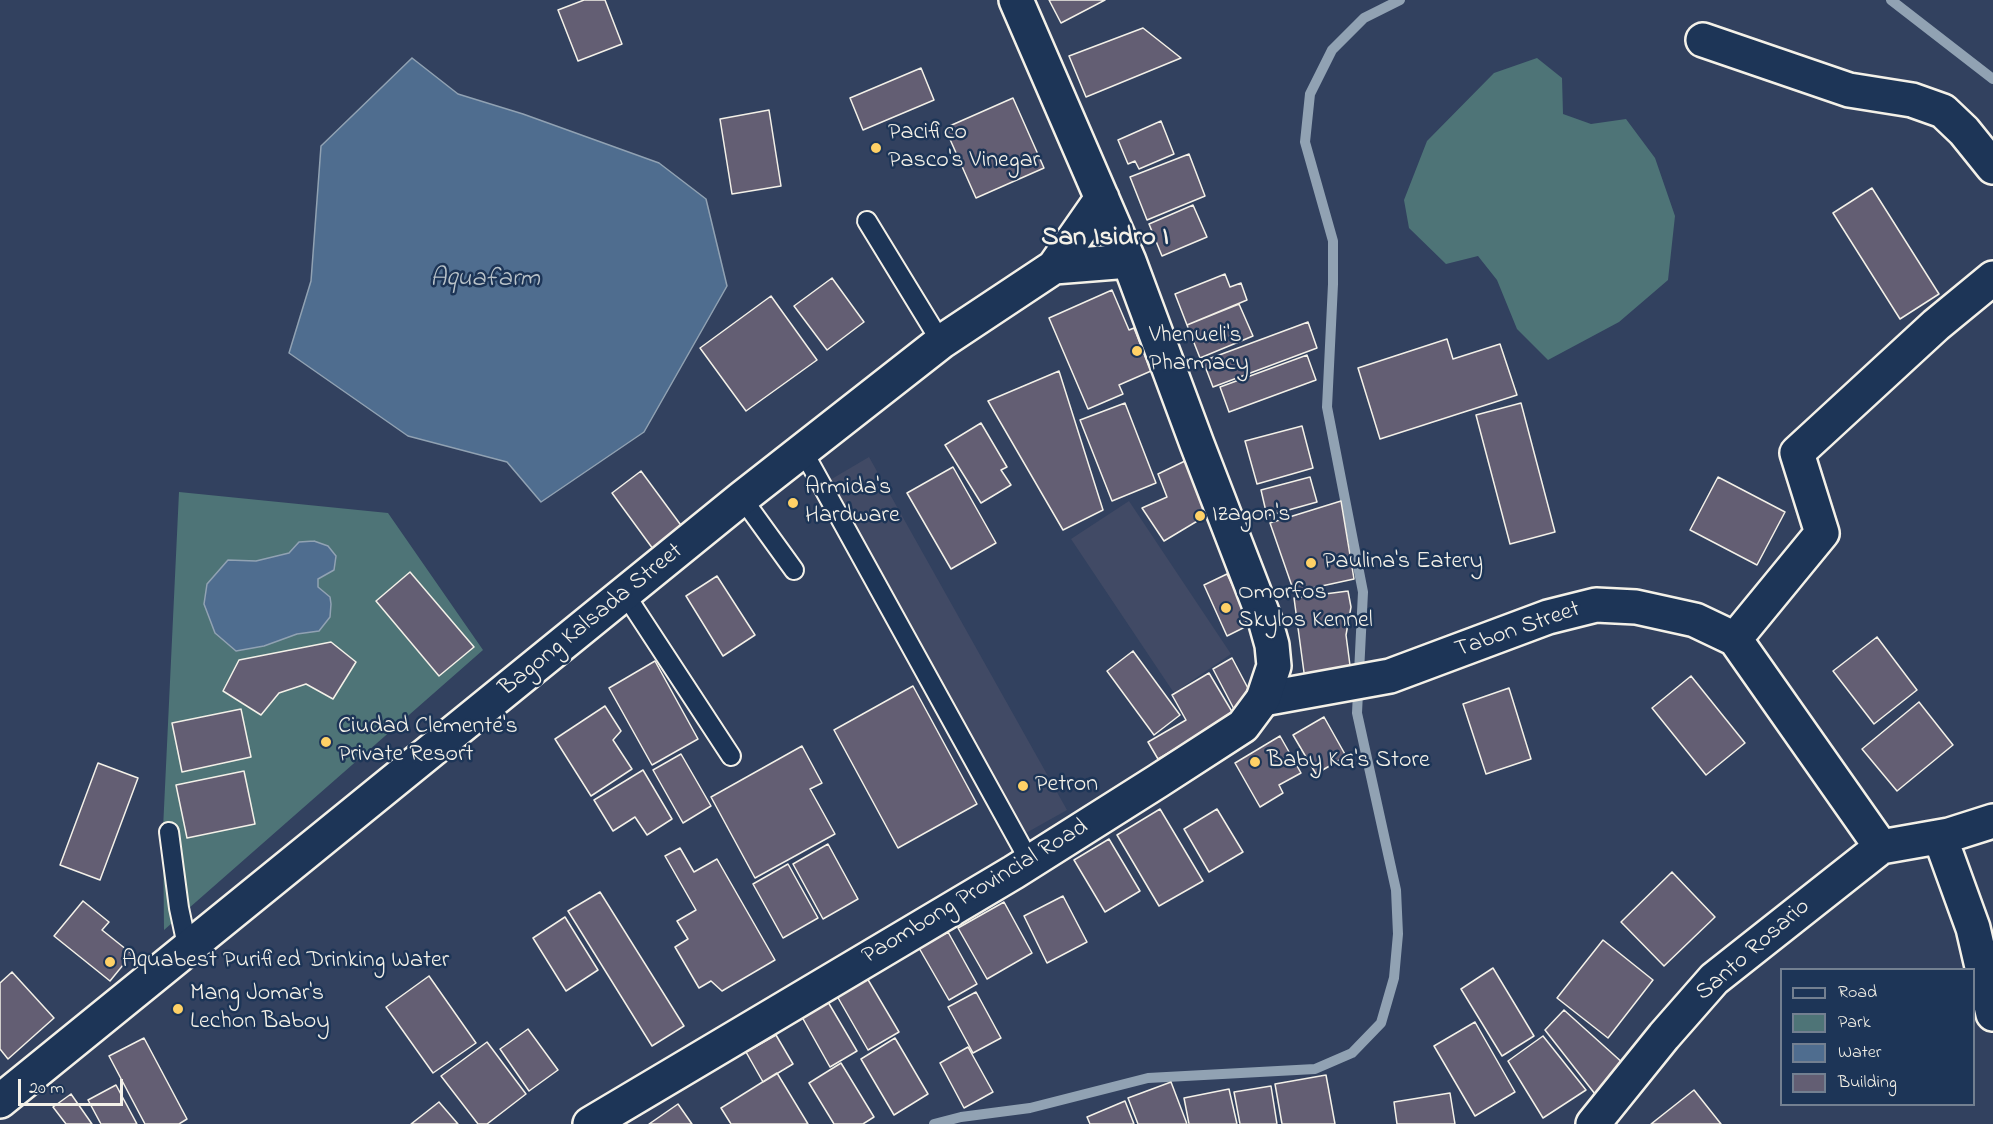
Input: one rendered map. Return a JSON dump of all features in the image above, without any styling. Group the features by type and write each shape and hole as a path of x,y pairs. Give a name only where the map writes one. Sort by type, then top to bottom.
{"main road":[{"name":"Paombong Provincial Road","path":"590,1124 1030,862 1243,726 1263,699 1274,666 1272,645 1265,620 1129,261 1016,0"},
{"path":"1703,40 1849,90 1912,100 1943,111 1964,131 1993,167"},
{"name":"Bagong Kalsada Street","path":"0,1101 742,498 941,342 1054,267 1102,198"},
{"name":"Bagong Kalsada Street","path":"1054,267 1129,261"},
{"path":"1735,639 1822,533 1797,453 1936,325 1993,278"},
{"name":"Tabon Street","path":"1263,699 1390,676 1548,617 1596,605 1636,607 1695,620 1735,639 1881,847"},
{"path":"1881,847 1940,837 1993,821"},
{"path":"1940,837 1972,928 1993,1014"},
{"name":"Santo Rosario","path":"1593,1124 1664,1036 1714,979 1881,847"}],"lane":[{"path":"867,221 941,342"},
{"path":"803,451 1030,862"},
{"path":"742,498 794,570"},
{"path":"625,594 731,756"},
{"path":"169,832 179,908 188,950"}],"shaded area":[{"path":"869,457 1067,810 1010,842 813,490"},
{"path":"1129,501 1231,654 1174,693 1071,539"}],"green space":[{"path":"1537,58 1562,78 1563,114 1591,124 1626,119 1655,158 1675,216 1668,280 1619,322 1548,360 1517,329 1497,280 1478,256 1446,264 1409,228 1404,200 1427,141 1494,73"},
{"path":"179,492 388,513 483,650 164,930 163,829"}],"water":[{"name":"Aquafarm","path":"412,58 458,94 523,114 659,163 706,199 727,286 644,432 541,502 507,462 408,436 289,353 311,281 321,146"},
{"path":"314,541 328,546 336,556 334,570 318,579 318,587 330,597 331,604 330,617 319,631 297,634 264,646 236,651 215,633 204,604 207,584 228,560 256,561 289,553 299,542"}],"building":[{"path":"584,0 605,0 622,44 578,61 558,10"},
{"path":"1049,0 1105,0 1061,23"},
{"path":"1143,28 1181,58 1086,97 1069,56"},
{"path":"921,68 934,100 863,130 850,98"},
{"path":"1013,98 1044,168 976,198 945,128"},
{"path":"769,110 781,186 732,194 720,119"},
{"path":"1161,121 1174,154 1139,169 1135,161 1128,164 1118,140"},
{"path":"1189,154 1205,196 1147,220 1130,177"},
{"path":"1872,188 1939,294 1900,319 1833,213"},
{"path":"1193,205 1207,237 1162,256 1149,224"},
{"path":"1225,274 1230,287 1241,283 1247,300 1187,325 1175,294"},
{"path":"832,278 864,322 827,350 794,306"},
{"path":"1112,290 1129,330 1134,328 1151,371 1119,385 1123,394 1088,409 1049,318"},
{"path":"771,296 817,360 746,411 700,348"},
{"path":"1239,304 1253,336 1200,358 1187,325"},
{"path":"1308,322 1317,348 1213,387 1203,361"},
{"path":"1447,339 1453,359 1500,344 1517,395 1380,439 1358,368"},
{"path":"1307,355 1316,380 1229,412 1220,387"},
{"path":"1059,371 1103,510 1063,530 988,401"},
{"path":"1125,403 1156,483 1112,501 1080,420"},
{"path":"1521,403 1555,532 1510,544 1476,415"},
{"path":"981,423 1007,467 1001,470 1011,485 981,503 945,445"},
{"path":"1302,426 1313,468 1257,484 1245,441"},
{"path":"1187,460 1209,514 1164,541 1142,508 1167,497 1158,474"},
{"path":"953,467 996,543 951,569 907,493"},
{"path":"641,471 683,528 653,549 612,493"},
{"path":"1310,477 1317,502 1267,516 1261,490"},
{"path":"1718,477 1785,512 1757,565 1690,530"},
{"path":"1341,501 1354,579 1294,592 1270,523"},
{"path":"410,572 474,647 439,676 376,601"},
{"path":"1227,574 1251,624 1227,636 1204,585"},
{"path":"717,576 755,635 723,656 686,596"},
{"path":"1348,591 1351,607 1346,635 1351,673 1305,680 1294,598"},
{"path":"1877,637 1917,690 1874,724 1833,671"},
{"path":"331,642 356,662 333,699 306,684 279,693 261,715 223,691 239,660"},
{"path":"1133,651 1180,715 1154,735 1107,671"},
{"path":"1232,658 1250,692 1235,711 1213,669"},
{"path":"655,661 698,739 652,765 609,688"},
{"path":"1209,673 1234,715 1158,759 1148,742 1186,720 1172,695"},
{"path":"1691,676 1745,743 1706,775 1652,708"},
{"path":"913,686 977,804 898,848 834,730"},
{"path":"1509,688 1531,759 1486,774 1463,704"},
{"path":"1919,702 1953,745 1897,791 1862,749"},
{"path":"605,706 621,731 613,740 632,769 591,796 555,739"},
{"path":"241,709 251,757 182,772 172,723"},
{"path":"1324,717 1346,756 1316,774 1293,735"},
{"path":"1280,736 1301,773 1279,785 1283,793 1260,807 1235,763"},
{"path":"802,746 822,783 810,789 835,834 755,878 711,797"},
{"path":"681,754 711,806 683,823 653,770"},
{"path":"98,763 138,778 100,880 60,865"},
{"path":"643,770 672,819 647,835 635,817 613,831 594,800"},
{"path":"244,771 255,824 187,838 176,785"},
{"path":"1160,809 1203,881 1159,906 1117,835"},
{"path":"1217,809 1243,852 1209,872 1184,829"},
{"path":"1109,839 1140,891 1105,912 1074,860"},
{"path":"828,844 858,899 823,919 793,864"},
{"path":"680,848 694,872 717,859 775,960 722,991 711,981 699,988 675,947 688,939 677,921 696,910 665,856"},
{"path":"788,864 818,918 783,938 753,884"},
{"path":"1672,872 1715,917 1664,966 1621,922"},
{"path":"600,892 684,1026 652,1046 568,911"},
{"path":"1063,896 1087,942 1047,963 1024,916"},
{"path":"83,901 109,922 102,930 132,954 110,981 54,936"},
{"path":"1004,902 1032,953 987,979 958,928"},
{"path":"565,917 598,970 566,991 533,938"},
{"path":"948,932 977,984 949,1000 919,948"},
{"path":"1603,940 1653,980 1608,1038 1557,998"},
{"path":"1493,968 1534,1036 1502,1056 1461,989"},
{"path":"12,972 54,1018 8,1059 0,1049 0,983"},
{"path":"429,976 476,1043 433,1073 386,1007"},
{"path":"867,978 899,1032 868,1050 837,996"},
{"path":"976,992 1001,1038 973,1053 948,1007"},
{"path":"828,1002 857,1051 830,1067 802,1017"},
{"path":"1564,1010 1624,1064 1595,1094 1545,1030"},
{"path":"1475,1022 1515,1092 1475,1116 1434,1046"},
{"path":"528,1029 558,1070 529,1091 500,1049"},
{"path":"776,1035 793,1064 763,1082 746,1052"},
{"path":"1543,1036 1586,1090 1543,1118 1508,1061"},
{"path":"144,1038 187,1119 179,1124 145,1124 109,1056"},
{"path":"895,1038 928,1094 894,1115 861,1059"},
{"path":"487,1042 526,1094 487,1124 478,1124 441,1076"},
{"path":"968,1047 993,1092 964,1108 940,1063"},
{"path":"841,1063 874,1117 863,1124 834,1124 809,1083"},
{"path":"777,1073 808,1124 731,1124 721,1108"},
{"path":"1326,1075 1335,1124 1282,1124 1275,1084"},
{"path":"1171,1082 1187,1124 1138,1124 1128,1098"},
{"path":"116,1085 137,1124 101,1124 88,1100"},
{"path":"1271,1086 1277,1124 1240,1124 1234,1092"},
{"path":"1229,1089 1237,1124 1189,1124 1184,1098"},
{"path":"1694,1090 1721,1124 1651,1124"},
{"path":"1450,1093 1455,1124 1397,1124 1394,1102"},
{"path":"71,1094 92,1124 66,1124 53,1107"},
{"path":"1125,1101 1134,1124 1090,1124 1087,1117"},
{"path":"439,1102 458,1124 411,1124"},
{"path":"678,1104 692,1124 649,1124"}],"waterway":[{"path":"934,1124 961,1117 1030,1108 1148,1078 1315,1069 1352,1053 1381,1023 1394,978 1398,934 1396,890 1357,713 1363,592 1327,407 1333,241 1305,142 1310,94 1332,50 1364,18 1400,0"},
{"path":"1891,0 1993,79"}],"place":[{"name":"Pacifico Pasco's Vinegar","path":"876,148"},
{"name":"Vhenueli's Pharmacy","path":"1137,351"},
{"name":"Armida's Hardware","path":"793,503"},
{"name":"Izagon's","path":"1200,516"},
{"name":"Paulina's Eatery","path":"1311,563"},
{"name":"Omorfos Skylos Kennel","path":"1226,608"},
{"name":"Ciudad Clemente's Private Resort","path":"326,742"},
{"name":"Baby KG's Store","path":"1255,762"},
{"name":"Petron","path":"1023,786"},
{"name":"Aquabest Purified Drinking Water","path":"110,962"},
{"name":"Mang Jomar's Lechon Baboy","path":"178,1009"}],"district":[{"name":"San Isidro I","path":"1105,240"}]}
